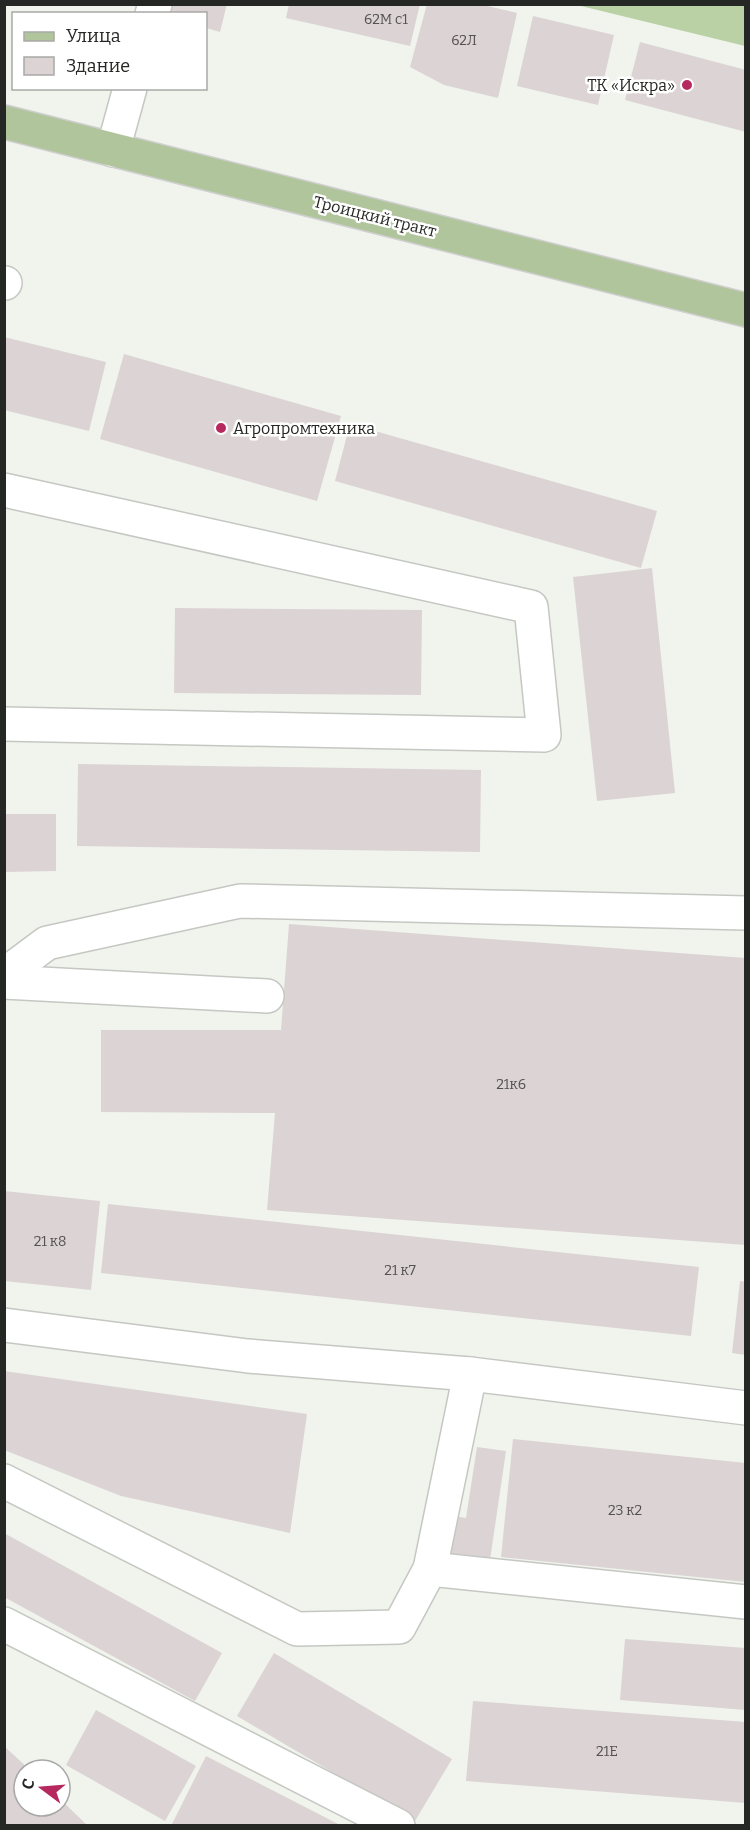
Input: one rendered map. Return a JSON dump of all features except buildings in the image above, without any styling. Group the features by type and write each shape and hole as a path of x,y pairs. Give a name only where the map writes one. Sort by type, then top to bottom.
{"main road":[{"name":"Троицкий тракт","path":"4,122 746,310"}],"lane":[{"path":"113,150 129,90"},
{"path":"4,490 531,607 544,735 4,724"},
{"path":"4,975 47,943 240,901 746,913"},
{"path":"4,981 267,996"},
{"path":"4,1325 248,1356 470,1374 746,1408"},
{"path":"4,1481 297,1629 399,1626 430,1569 470,1374"},
{"path":"430,1569 746,1602"},
{"path":"4,1624 398,1826"}],"green space":[{"path":"577,5 745,5 745,46"}],"place":[{"name":"ТК «Искра»","path":"687,85"},
{"name":"Агропромтехника","path":"221,428"}]}
